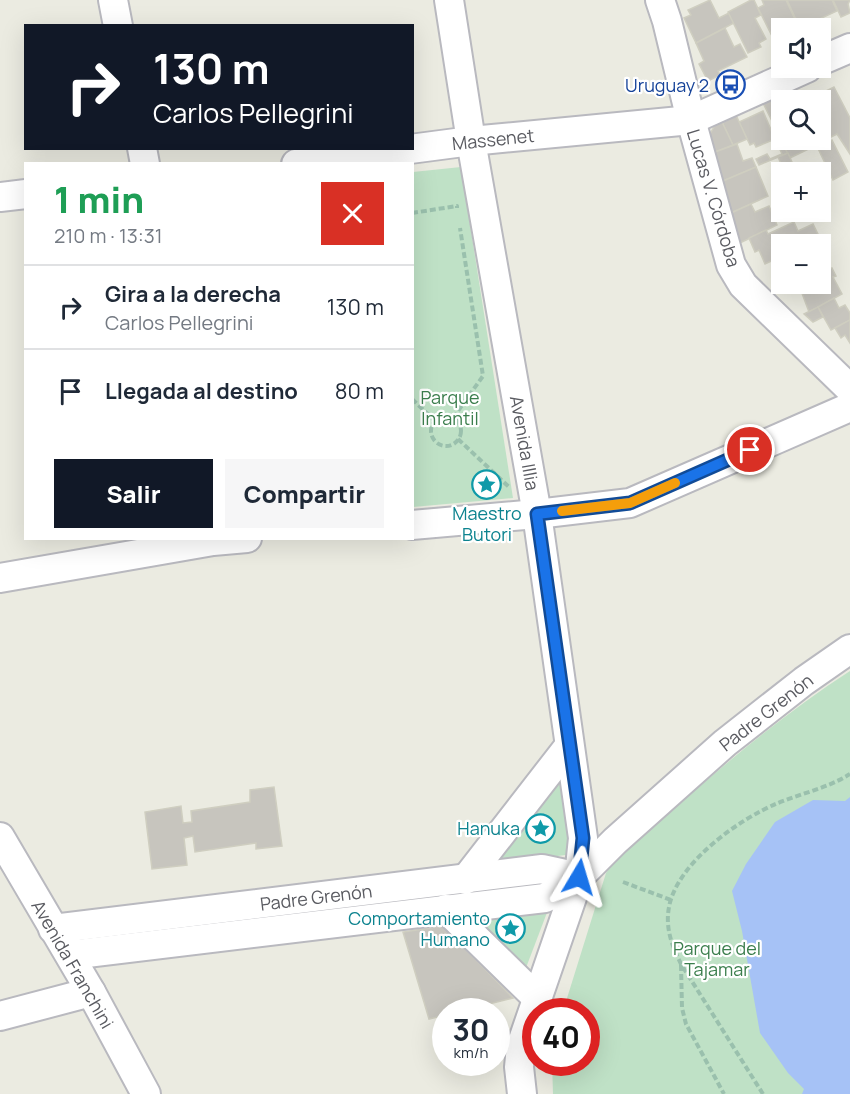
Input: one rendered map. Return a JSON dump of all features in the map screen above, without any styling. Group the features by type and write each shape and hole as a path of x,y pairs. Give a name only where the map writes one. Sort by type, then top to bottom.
{"street":[{"path":"113,0 118,24"},
{"name":"Avenida Illia","path":"449,0 471,141 537,514 583,838 579,877 537,998"},
{"name":"Lucas V. Córdoba","path":"660,0 731,265 743,285 850,389"},
{"path":"831,57 850,48"},
{"name":"Massenet","path":"414,148 691,120 785,78"},
{"name":"Massenet","path":"311,162 403,150"},
{"path":"0,196 24,194"},
{"path":"414,525 630,503 850,407"},
{"path":"0,578 212,540"},
{"name":"Padre Grenón","path":"70,955 545,898 579,877 615,841 725,743 850,649"},
{"path":"465,880 569,746"},
{"name":"Avenida Franchini","path":"0,837 91,992 145,1093"},
{"name":"Padre Grenón","path":"53,929 542,869 579,877"},
{"path":"446,909 537,998"},
{"path":"0,1016 91,992"},
{"name":"Avenida Illia","path":"522,1043 519,1067 522,1094"}],"path":[{"path":"414,213 457,206 483,376 453,418"},
{"path":"414,401 435,421"},
{"path":"443,416 453,418 460,429 458,439 450,445 436,442 431,434 435,421 443,416"},
{"path":"458,439 537,514"},
{"path":"763,1094 681,964 668,932 673,891 698,859 751,816 837,782 850,774"},
{"path":"623,882 671,900"},
{"path":"681,964 682,1008 686,1024 724,1094"}],"green space":[{"name":"Parque Infantil","path":"461,167 513,498 414,507 414,172"},
{"name":"Parque del Tajamar","path":"850,671 850,1094 553,1094 552,1076 600,1076 600,998 567,998 606,873 613,863 699,787 819,692"},
{"path":"558,779 565,784 572,854 509,863 500,859 496,850"},
{"path":"548,910 524,973 478,921"}],"water":[{"path":"850,797 850,1094 802,1094 804,1089 788,1073 760,1033 742,931 732,891 746,864 775,822 813,800 845,801"}],"building":[{"path":"710,0 719,18 729,13 734,23 696,43 684,18 691,15 688,10"},
{"path":"754,0 761,15 755,18 766,39 759,43 761,47 748,53 728,12"},
{"path":"762,0 786,0 794,18 771,18 771,34 758,8 764,5"},
{"path":"787,0 832,0 837,11 822,18 795,18"},
{"path":"833,0 850,0 848,4 850,13 841,17"},
{"path":"725,28 734,47 740,44 747,57 718,71 720,75 708,81 699,64 704,61 696,43"},
{"path":"834,87 850,118 850,154 837,134 831,137 831,90 828,90"},
{"path":"771,99 771,119 763,103"},
{"path":"763,111 771,130 771,141 756,147 754,143 750,145 739,122"},
{"path":"736,115 747,139 733,145 722,122"},
{"path":"722,122 733,145 715,152 710,134 715,125"},
{"path":"832,140 848,172 833,180 831,162 824,162 819,150 831,150"},
{"path":"737,144 743,161 752,158 756,167 723,181 715,152"},
{"path":"780,150 786,150 788,153 759,165 756,159 767,154 770,159 782,154"},
{"path":"786,150 807,150 790,158"},
{"path":"788,153 792,162 780,162 778,157"},
{"path":"756,167 768,196 731,213 723,181"},
{"path":"751,204 755,212 769,206 771,222 776,222 777,225 738,244 731,213"},
{"path":"794,222 798,231 813,224 818,234 771,234 771,261 765,264 759,250 755,252 749,238 766,230 768,234"},
{"path":"831,268 842,294 809,312 802,294 831,294"},
{"path":"834,298 839,308 845,305 850,313 850,320 831,330 818,307"},
{"path":"818,307 823,317 813,322 804,314"},
{"path":"850,320 850,343 845,335 841,338 835,328"},
{"path":"274,787 282,846 256,849 256,843 195,852 193,836 184,838 187,865 152,869 145,812 181,806 183,823 192,822 191,811 250,802 250,790"},
{"path":"443,926 513,998 432,998 432,1018 429,1019 403,932"}],"slow traffic":[{"path":"562,511 630,503 675,483"}],"place":[{"name":"Uruguay 2","path":"730,85"},
{"name":"Maestro Butori","path":"487,484"},
{"name":"Hanuka","path":"541,828"},
{"name":"Comportamiento Humano","path":"511,928"}],"route":[{"path":"579,877 583,838 537,514 630,503 750,450"}]}
